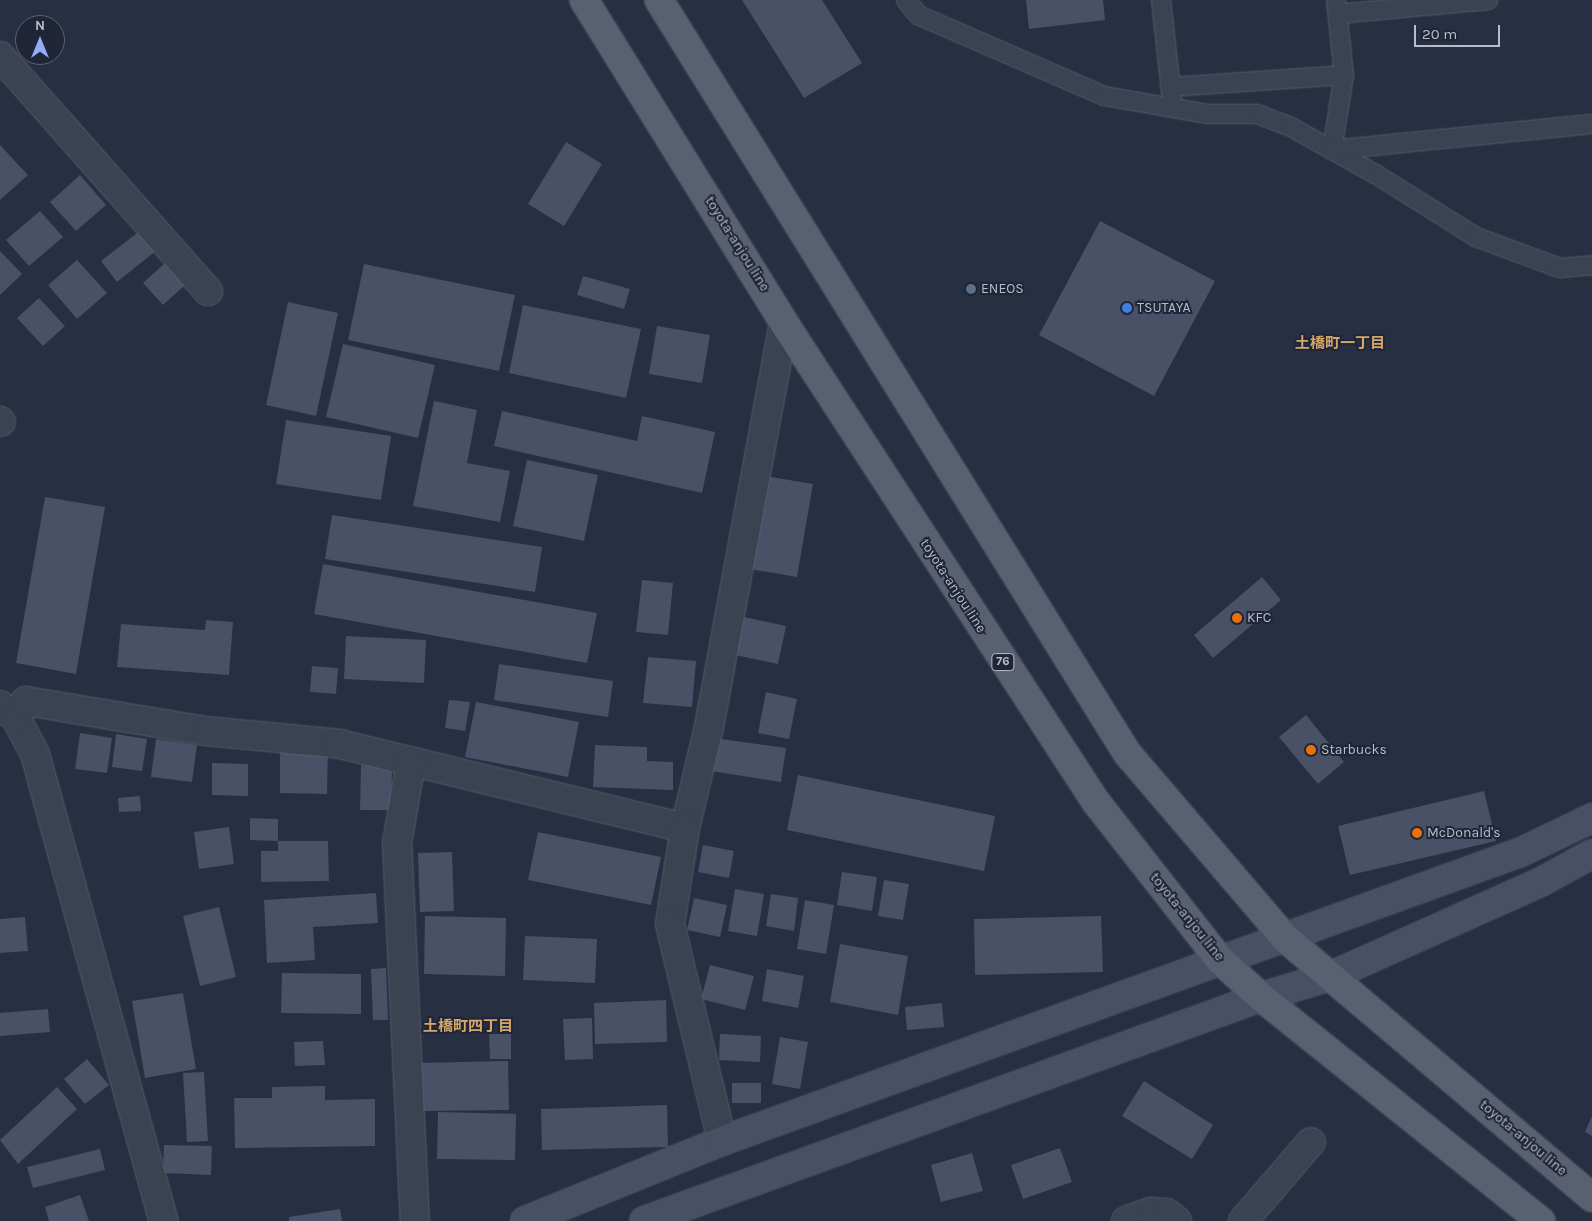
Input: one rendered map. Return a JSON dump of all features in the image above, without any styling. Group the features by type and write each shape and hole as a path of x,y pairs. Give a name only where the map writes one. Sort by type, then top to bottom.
{"main road":[{"name":"toyota-anjou line","path":"584,0 784,323 1096,802 1220,960 1260,997 1541,1221"},
{"name":"toyota-anjou line","path":"659,0 1127,753 1286,938 1592,1196"}],"street":[{"path":"0,56 208,291"},
{"path":"722,1141 670,924 685,828 708,727 784,323"},
{"path":"164,1221 35,754 8,712 26,701 55,703 206,731 340,744 685,828"},
{"path":"411,762 397,843 415,1221"},
{"path":"525,1221 722,1141 1520,852 1592,818"},
{"path":"644,1221 1260,997 1331,976 1541,882 1592,854"},
{"path":"1243,1221 1311,1142"},
{"path":"1126,1221 1150,1212 1167,1213 1177,1221"}],"lane":[{"path":"906,0 918,15 1104,96 1208,114 1257,114 1332,150 1476,237 1560,268 1592,265"},
{"path":"1161,0 1173,108"},
{"path":"1332,150 1344,75 1337,7 1488,0"},
{"path":"1170,87 1344,75"},
{"path":"1332,150 1592,124"}],"building":[{"path":"742,0 822,0 862,63 804,98"},
{"path":"1026,0 1103,0 1105,20 1029,29"},
{"path":"566,142 602,164 564,226 528,204"},
{"path":"0,145 28,175 0,200"},
{"path":"80,175 106,205 76,231 50,202"},
{"path":"40,211 63,237 29,266 6,240"},
{"name":"TSUTAYA","path":"1100,221 1215,281 1154,396 1039,335"},
{"path":"141,230 157,250 117,282 101,261"},
{"path":"0,251 22,274 0,295"},
{"path":"77,260 107,293 77,319 48,285"},
{"path":"165,263 185,285 163,305 143,283"},
{"path":"364,264 515,295 499,371 348,340"},
{"path":"583,276 630,289 624,309 577,295"},
{"path":"39,298 65,326 43,346 17,318"},
{"path":"288,302 338,313 316,416 266,405"},
{"path":"523,305 641,329 626,398 509,373"},
{"path":"657,326 710,335 702,383 649,374"},
{"path":"343,344 435,365 418,438 326,417"},
{"path":"434,401 477,410 467,463 510,471 500,522 413,506"},
{"path":"502,411 637,441 642,416 715,432 702,493 494,446"},
{"path":"286,420 391,436 381,500 276,484"},
{"path":"527,460 598,475 584,541 513,526"},
{"path":"765,476 813,484 797,577 750,569"},
{"path":"45,497 105,507 76,674 16,663"},
{"path":"332,515 542,547 535,592 325,559"},
{"path":"323,564 597,613 587,663 314,614"},
{"name":"KFC","path":"1262,577 1281,600 1213,658 1194,635"},
{"path":"642,580 673,583 668,635 636,632"},
{"path":"744,617 786,626 778,664 735,655"},
{"path":"206,620 233,622 229,675 117,667 121,624 205,630"},
{"path":"346,636 426,640 424,683 344,679"},
{"path":"648,657 696,661 692,707 643,703"},
{"path":"499,664 613,681 608,717 494,700"},
{"path":"312,666 338,668 336,694 310,692"},
{"path":"766,692 797,699 789,739 758,733"},
{"path":"449,700 470,702 465,731 445,728"},
{"path":"476,702 579,722 568,777 465,757"},
{"name":"Starbucks","path":"1306,715 1344,762 1318,784 1279,737"},
{"path":"80,733 112,738 107,773 75,769"},
{"path":"116,734 147,739 142,771 112,767"},
{"path":"715,738 786,748 781,782 710,771"},
{"path":"156,739 197,745 192,782 151,777"},
{"path":"595,745 647,747 647,761 673,762 673,790 593,787"},
{"path":"280,748 328,749 327,794 280,793"},
{"path":"212,763 248,764 248,796 212,795"},
{"path":"361,765 392,766 391,810 360,810"},
{"path":"798,775 995,816 984,871 787,830"},
{"name":"McDonald's","path":"1484,791 1496,841 1350,875 1338,826"},
{"path":"140,796 141,811 119,812 118,798"},
{"path":"250,818 278,819 278,841 250,840"},
{"path":"229,827 234,864 199,869 194,832"},
{"path":"538,832 661,857 651,905 528,880"},
{"path":"278,841 328,841 329,881 261,882 261,851 278,851"},
{"path":"703,845 734,851 729,878 698,872"},
{"path":"452,852 454,911 420,912 418,853"},
{"path":"842,872 877,877 872,911 837,905"},
{"path":"884,880 909,884 903,920 878,916"},
{"path":"735,889 764,894 757,936 728,931"},
{"path":"376,893 378,923 313,927 315,960 267,963 264,900"},
{"path":"771,894 798,898 794,931 766,926"},
{"path":"694,898 727,905 720,937 687,930"},
{"path":"805,900 834,905 826,954 797,949"},
{"path":"219,907 236,977 200,986 183,916"},
{"path":"425,916 506,918 505,976 424,974"},
{"path":"1101,916 1103,972 975,975 974,919"},
{"path":"25,917 28,951 0,953 0,919"},
{"path":"525,936 597,939 595,983 523,980"},
{"path":"840,944 908,956 898,1015 830,1002"},
{"path":"710,965 754,976 745,1010 701,999"},
{"path":"386,968 388,1020 373,1020 371,969"},
{"path":"767,969 804,976 798,1008 762,1001"},
{"path":"282,973 361,974 361,1014 281,1013"},
{"path":"183,993 196,1069 145,1078 132,1001"},
{"path":"666,1000 667,1042 595,1044 594,1003"},
{"path":"942,1003 944,1027 907,1030 905,1007"},
{"path":"48,1009 50,1032 0,1036 0,1013"},
{"path":"592,1018 593,1059 565,1060 563,1019"},
{"path":"489,1034 511,1034 511,1059 490,1059"},
{"path":"720,1034 761,1036 760,1062 719,1060"},
{"path":"780,1037 808,1042 800,1089 772,1084"},
{"path":"323,1041 325,1065 295,1066 294,1042"},
{"path":"87,1059 109,1085 85,1104 64,1079"},
{"path":"508,1061 509,1110 417,1111 416,1063"},
{"path":"204,1072 208,1141 187,1142 183,1073"},
{"path":"1144,1081 1213,1125 1192,1159 1122,1116"},
{"path":"732,1083 761,1083 761,1103 732,1103"},
{"path":"325,1086 325,1100 375,1099 375,1146 235,1148 234,1098 272,1098 272,1087"},
{"path":"57,1087 77,1109 18,1164 0,1140"},
{"path":"667,1105 668,1147 542,1150 541,1109"},
{"path":"438,1112 516,1114 515,1160 437,1159"},
{"path":"1592,1116 1592,1136 1585,1132"},
{"path":"164,1145 212,1146 211,1175 163,1173"},
{"path":"1060,1148 1072,1182 1023,1199 1011,1165"},
{"path":"100,1149 105,1170 33,1188 27,1167"},
{"path":"972,1153 983,1191 941,1202 931,1165"},
{"path":"80,1195 89,1221 49,1221 45,1207"},
{"path":"340,1209 342,1221 289,1221 289,1217"}],"place":[{"name":"ENEOS","path":"971,289"},
{"name":"TSUTAYA","path":"1127,308"},
{"name":"KFC","path":"1237,618"},
{"name":"Starbucks","path":"1311,750"},
{"name":"McDonald's","path":"1417,833"}],"district":[{"name":"土橋町一丁目","path":"1340,344"},
{"name":"土橋町四丁目","path":"468,1027"}]}
